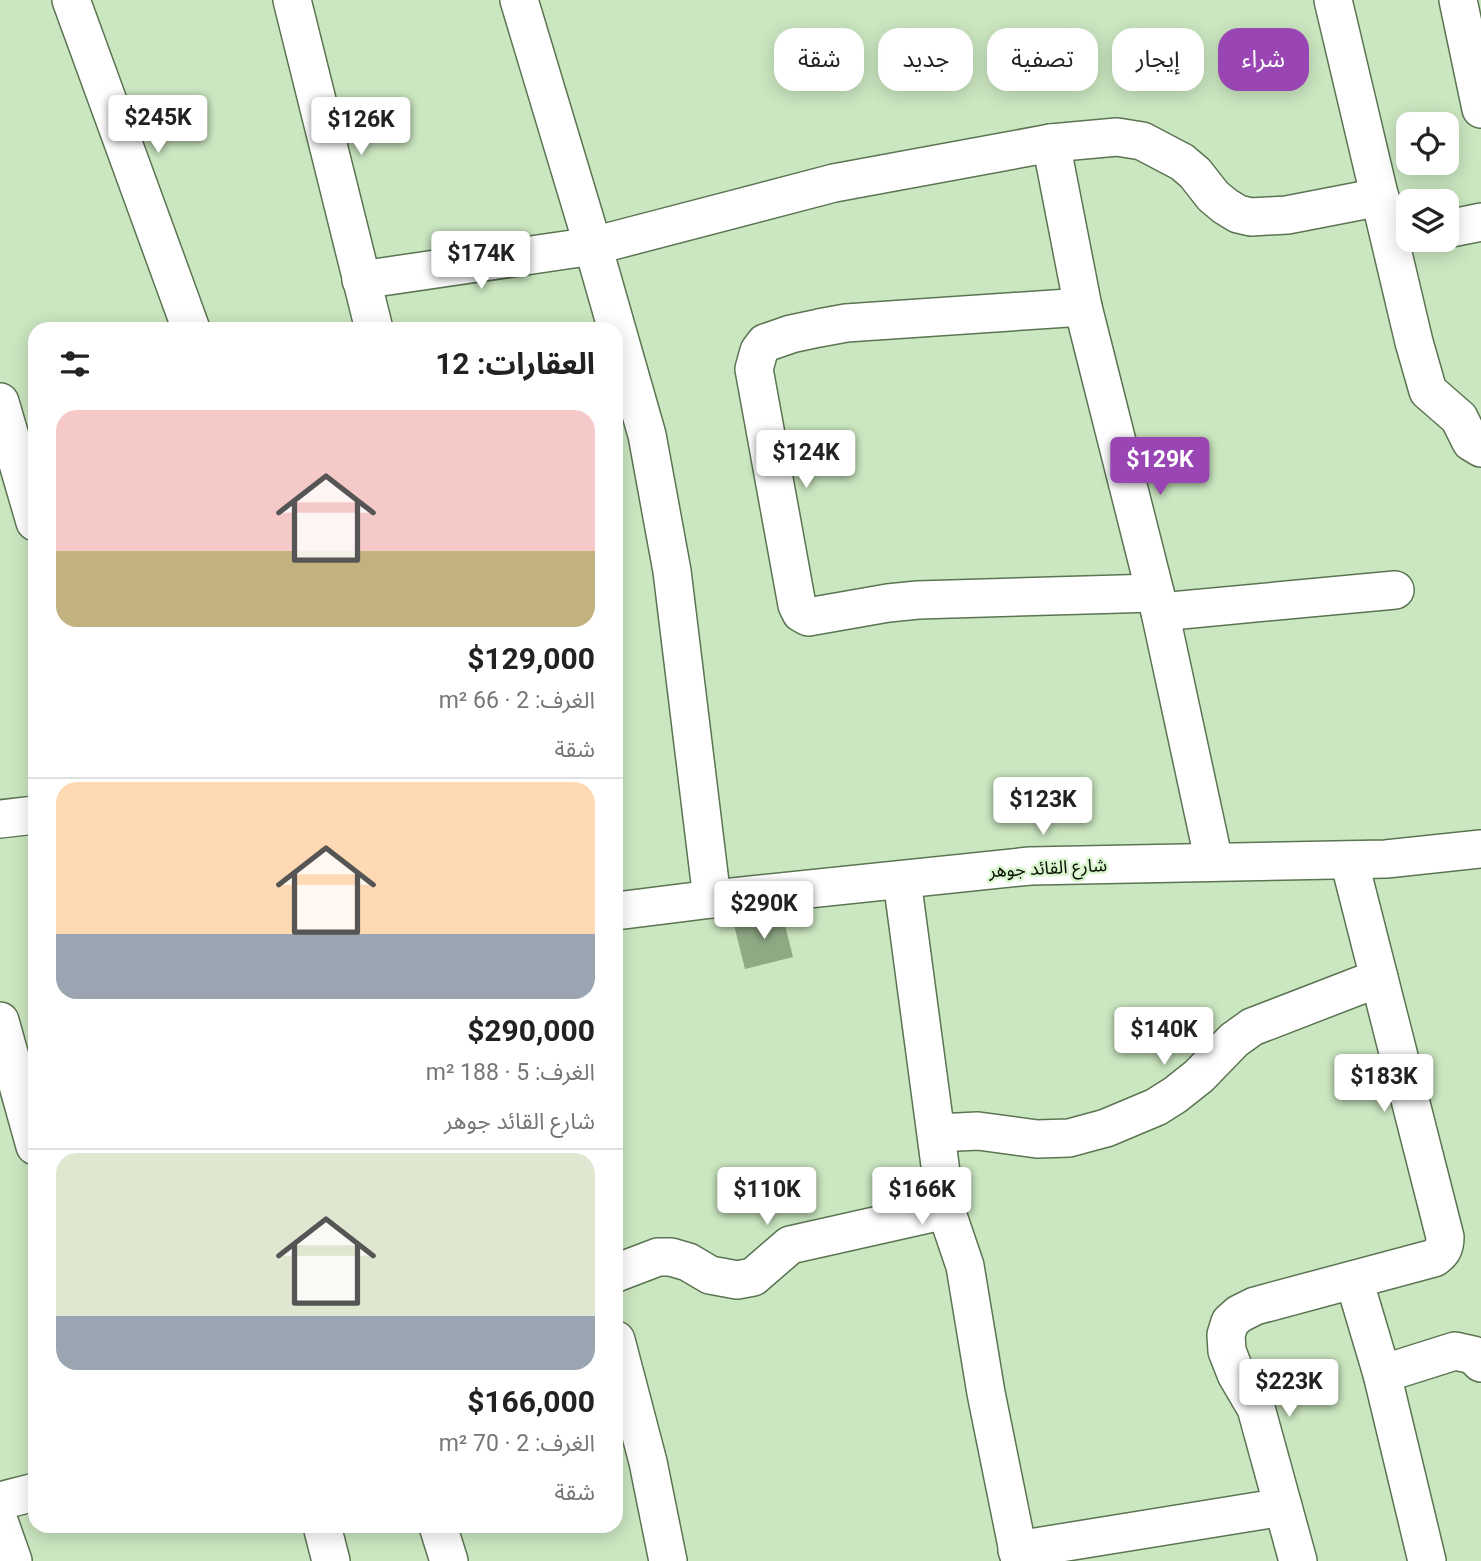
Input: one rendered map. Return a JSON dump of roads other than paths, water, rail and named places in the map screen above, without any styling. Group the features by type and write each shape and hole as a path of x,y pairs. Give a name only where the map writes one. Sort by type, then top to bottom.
{"street":[{"path":"71,0 188,322"},
{"path":"292,0 372,322"},
{"path":"519,0 614,322"},
{"path":"1333,0 1380,197 1396,232"},
{"path":"1458,0 1481,109"},
{"path":"361,280 593,246 834,183 1051,143 1117,137 1142,141 1189,167 1225,206 1238,214 1251,217 1287,215 1380,197"},
{"path":"1051,143 1083,307 1157,603 1214,862"},
{"path":"1459,227 1481,222"},
{"path":"1401,252 1413,342 1428,391 1459,418 1471,442 1481,448"},
{"path":"1083,307 846,323 791,334 765,343 759,351 754,369 797,605 801,613 808,617 918,600 1157,603 1395,590"},
{"path":"623,353 646,435 672,570 712,899"},
{"path":"0,402 28,498"},
{"path":"0,819 28,816"},
{"name":"شارع القائد جوهر","path":"623,910 1030,866 1349,860 1450,854 1481,849"},
{"path":"1297,1561 1256,1408 1236,1374 1227,1351 1227,1328 1239,1314 1255,1306 1434,1258 1442,1252 1445,1244 1349,860"},
{"path":"902,880 946,1210 965,1266 986,1393 1018,1556 1283,1507"},
{"path":"937,1133 978,1131 1037,1139 1069,1138 1106,1128 1156,1107 1175,1095 1199,1076 1234,1040 1252,1027 1379,978"},
{"path":"0,1021 28,1121"},
{"path":"623,1270 658,1257 671,1257 688,1262 710,1275 737,1280 753,1277 790,1245 946,1210"},
{"path":"1354,1280 1382,1374 1427,1561"},
{"path":"1382,1374 1455,1351 1473,1355 1481,1363"},
{"path":"623,1367 648,1462 668,1561"},
{"path":"0,1501 28,1494"},
{"path":"0,1524 13,1561"},
{"path":"324,1533 331,1561"},
{"path":"440,1533 449,1561"}]}
